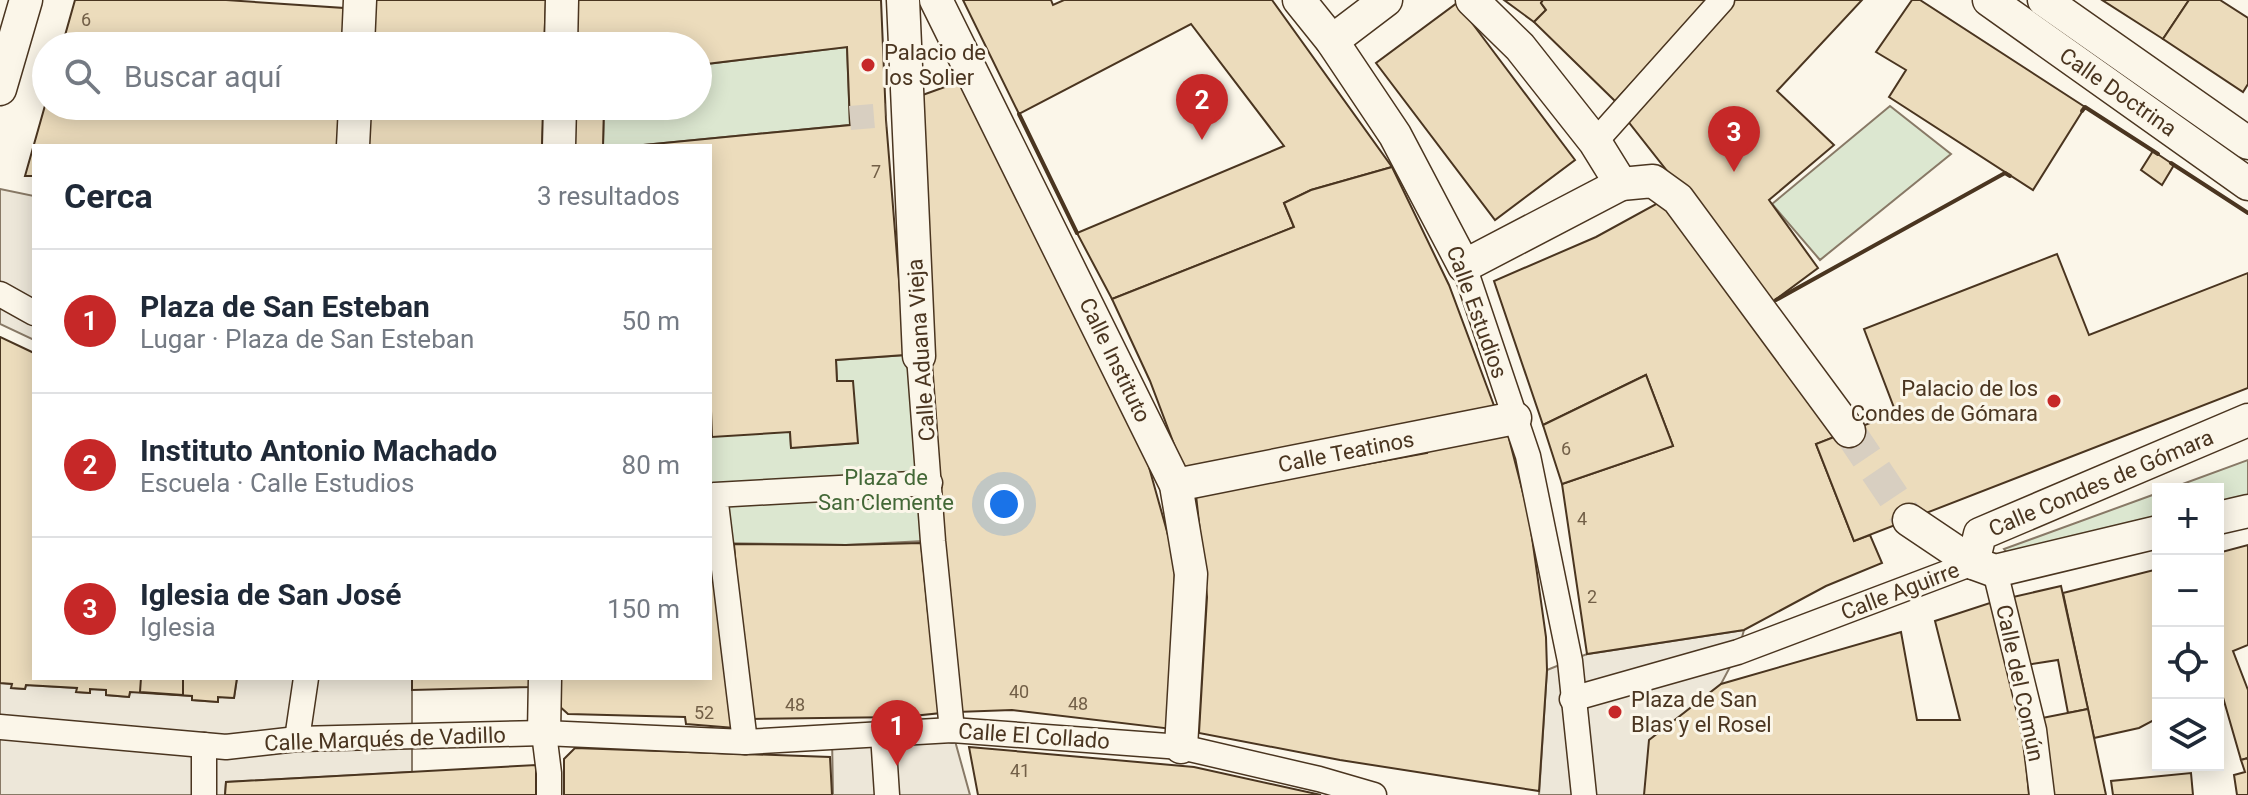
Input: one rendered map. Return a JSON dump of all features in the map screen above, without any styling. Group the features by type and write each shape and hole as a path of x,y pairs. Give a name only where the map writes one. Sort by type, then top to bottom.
{"street":[{"path":"0,89 26,0"},
{"path":"561,32 562,0"},
{"name":"Calle Aduana Vieja","path":"903,0 897,114 952,730"},
{"name":"Calle Instituto","path":"936,0 1176,485 1191,574 1181,747"},
{"name":"Calle Estudios","path":"1299,0 1332,41 1395,135 1464,266 1528,456 1570,661 1572,699"},
{"path":"1332,41 1386,0"},
{"path":"1472,0 1520,47 1595,142 1621,184"},
{"path":"1595,142 1722,0"},
{"name":"Calle Doctrina","path":"1989,0 2248,184"},
{"name":"Calle Doctrina","path":"2044,0 2248,143"},
{"path":"356,1 357,32"},
{"path":"353,144 354,120"},
{"path":"559,144 560,120"},
{"path":"1464,266 1621,184 1653,181 1678,199 1849,431"},
{"path":"0,294 32,312"},
{"name":"Calle Teatinos","path":"1176,485 1515,418"},
{"name":"Calle Condes de Gómara","path":"1984,567 1980,534 2248,420"},
{"path":"745,742 715,495 930,483"},
{"path":"2224,517 2248,511"},
{"path":"1909,520 1984,567"},
{"name":"Calle Aguirre","path":"1572,699 1738,652 1984,567 2152,533"},
{"name":"Calle del Común","path":"1984,567 2034,730 2042,795"},
{"path":"297,739 306,680"},
{"path":"545,680 544,733 549,795"},
{"path":"1572,699 1584,795"},
{"name":"Calle Marqués de Vadillo","path":"0,727 215,746 297,739 544,733"},
{"name":"Calle El Collado","path":"544,733 745,742 952,730 1181,747 1374,795"},
{"path":"883,734 887,795"},
{"path":"204,795 215,746"}],"green space":[{"path":"847,47 850,125 654,144 603,144 604,120 712,120 712,63"},
{"path":"1890,106 1951,154 1820,260 1772,204"},
{"name":"Plaza de San Clemente","path":"931,356 944,540 846,545 712,543 712,386 790,432 791,448 857,443 837,381 836,360"},
{"path":"2248,460 2248,500 2224,506 2224,483 2185,483"},
{"path":"2152,495 2152,525 2013,561 2004,549"}],"shaded area":[{"path":"0,189 32,196 32,339 0,324"},
{"name":"Plaza de San Blas y el Rosel","path":"1744,630 1738,652 1721,684 1644,795 1539,795 1547,670 1587,654"},
{"path":"237,680 412,680 412,772 226,782 225,795 0,795 0,683 25,689 26,685 77,688 77,692 89,693 90,689 106,690 106,695 129,697 130,692 140,692 192,696 192,700 217,702 218,697 234,698"},
{"path":"952,730 970,795 833,795 832,737"}],"building":[{"path":"75,0 226,0 344,8 343,32 66,32"},
{"path":"375,0 546,0 545,32 373,32"},
{"path":"576,0 881,0 886,120 905,355 836,360 837,381 853,381 858,443 791,448 790,432 712,437 712,144 654,144 850,125 847,47 712,63 712,32 575,32"},
{"path":"963,0 1051,0 1053,5 1064,0 1272,0 1392,167 1311,190 1284,203 1294,227 1112,299 1077,233 1284,146 1191,24 1019,114"},
{"path":"1504,0 1543,0 1541,3 1546,10 1534,22"},
{"path":"1543,0 1708,0 1615,101 1534,22 1546,10 1541,3"},
{"path":"1734,0 1862,0 1777,91 1834,145 1769,200 1818,268 1771,303 1627,120"},
{"path":"1912,0 1920,0 2085,107 2033,190 1889,97 1906,70 1876,52"},
{"path":"2102,0 2189,0 2163,39"},
{"path":"2189,0 2220,0 2248,18 2248,84 2243,92 2163,39"},
{"path":"1457,3 1575,160 1495,220 1376,63"},
{"path":"967,79 1140,435 1175,560 1172,729 1012,710 957,712 931,356 917,97"},
{"path":"41,120 339,120 338,144 34,144"},
{"path":"368,120 543,120 542,144 367,144"},
{"path":"573,120 604,120 603,144 572,144"},
{"path":"32,151 32,176 25,176"},
{"path":"2153,151 2174,165 2162,185 2141,170"},
{"path":"1392,167 1449,285 1496,411 1183,468 1150,381 1112,299 1294,227 1284,203 1311,190"},
{"path":"1667,198 1837,436 1816,444 1854,541 1870,535 1882,563 1826,586 1744,630 1587,654 1562,484 1673,446 1646,375 1543,425 1494,281 1596,237"},
{"name":"Palacio de los Condes de Gómara","path":"2057,254 2089,335 2248,273 2248,388 1854,541 1816,444 1896,413 1864,329"},
{"path":"0,337 32,352 32,680 237,680 234,698 218,697 218,702 192,700 192,696 130,692 129,697 106,695 106,690 90,689 90,693 76,692 77,688 26,685 25,689 11,688 12,684 0,683"},
{"path":"1646,375 1673,446 1562,484 1543,425"},
{"path":"1506,427 1529,516 1546,637 1547,670 1539,791 1340,760 1199,733 1207,597 1196,495 1427,453 1424,441"},
{"path":"921,543 941,713 903,717 748,719 734,544"},
{"path":"2248,545 2248,645 2233,651 2248,690 2248,758 2241,760 2224,701 2224,551"},
{"path":"712,562 735,728 686,724 685,717 568,714 557,704 558,680 712,680"},
{"path":"2152,571 2152,721 2139,728 2094,738 2063,593"},
{"path":"2061,586 2088,709 2068,713 2058,660 2026,665 2013,597"},
{"path":"1996,601 2022,720 2029,795 1644,795 1649,740 1721,684 1901,632 1917,720 1960,720 1935,621"},
{"path":"141,680 183,680 183,695 140,692"},
{"path":"412,680 532,680 532,687 412,690"},
{"path":"2088,709 2106,795 2053,795 2037,719"},
{"path":"969,747 1194,767 1321,795 978,795"},
{"path":"575,748 830,757 832,795 564,795 564,759"},
{"path":"2248,758 2248,795 2237,795 2234,775 2245,772 2241,760"},
{"path":"536,765 536,795 225,795 226,782"},
{"path":"2191,773 2193,795 2113,795 2111,781"}],"tunnel":[{"path":"850,118 886,115"},
{"path":"1849,431 1909,520"}],"wall":[{"path":"2082,111 2085,107 2158,154"},
{"path":"1019,114 1077,233"},
{"path":"2171,163 2248,213"},
{"path":"1776,300 2005,173 2010,176"}],"place":[{"name":"Palacio de los Solier","path":"868,65"},
{"name":"Instituto Antonio Machado","path":"1202,140"},
{"name":"Iglesia de San José","path":"1734,172"},
{"name":"Palacio de los Condes de Gómara","path":"2054,401"},
{"name":"Plaza de San Blas y el Rosel","path":"1615,712"},
{"name":"Plaza de San Esteban","path":"897,766"}]}
